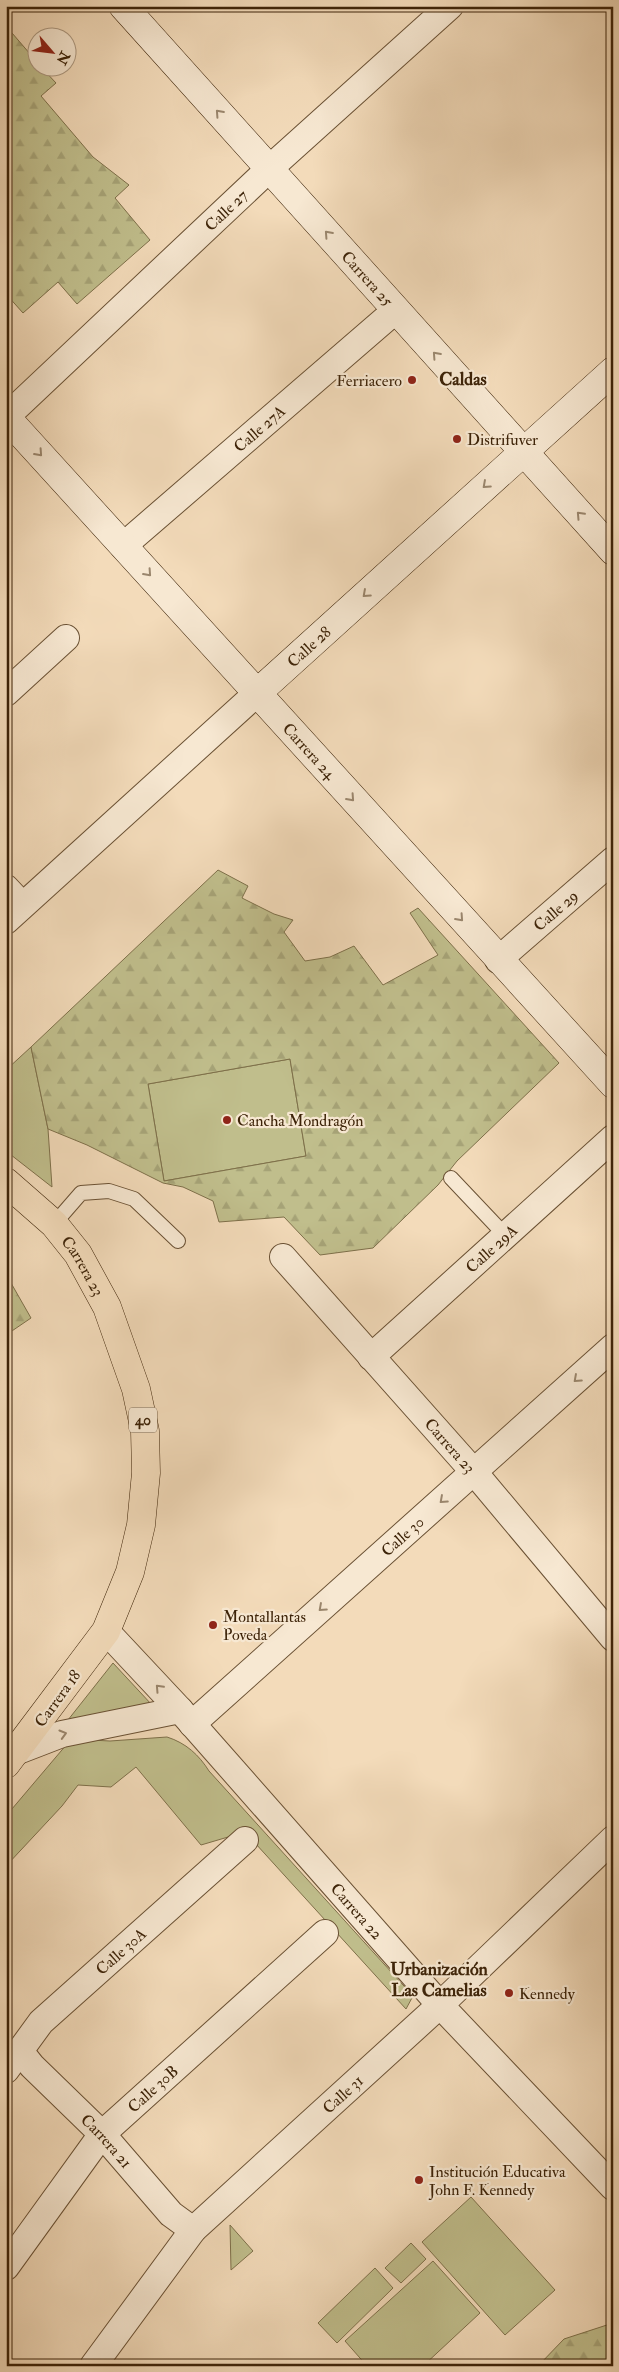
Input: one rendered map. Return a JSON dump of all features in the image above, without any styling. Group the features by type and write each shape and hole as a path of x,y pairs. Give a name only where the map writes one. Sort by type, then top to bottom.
{"highway":[{"name":"Carrera 23","path":"6,1182 54,1224 78,1254 107,1307 136,1389 145,1431 146,1473 141,1525 130,1572 106,1631"},
{"name":"Carrera 18","path":"12,1758 106,1631"}],"street":[{"name":"Carrera 25","path":"123,6 613,551"},
{"name":"Calle 27","path":"6,417 270,169 450,6"},
{"name":"Calle 27A","path":"124,546 396,310"},
{"name":"Calle 28","path":"12,905 256,694 613,371"},
{"name":"Carrera 24","path":"6,417 498,960 613,1084"},
{"path":"6,693 66,638"},
{"name":"Calle 29","path":"498,960 613,860"},
{"name":"Calle 29A","path":"370,1356 613,1138"},
{"name":"Carrera 23","path":"283,1257 474,1472 613,1638"},
{"name":"Calle 30","path":"186,1717 474,1472 613,1347"},
{"name":"Carrera 22","path":"106,1631 186,1717 440,2005 613,2187"},
{"path":"12,1758 62,1734 186,1717"},
{"name":"Calle 31","path":"93,2366 193,2230 440,2005 613,1839"},
{"name":"Calle 30A","path":"13,2060 41,2022 245,1840"},
{"name":"Calle 30B","path":"6,2267 102,2134 325,1933"},
{"name":"Carrera 21","path":"13,2060 32,2066 102,2134 171,2214 193,2230"}],"lane":[{"path":"451,1178 504,1234"},
{"path":"54,1224 80,1193 109,1191 134,1199 178,1241"}],"green space":[{"path":"6,26 28,52 28,78 51,78 56,83 41,96 93,157 129,185 115,198 150,240 77,304 58,282 23,313 6,294"},
{"path":"218,870 248,886 242,898 274,914 293,920 284,932 305,961 330,957 354,946 383,985 438,955 410,913 418,908 559,1063 457,1161 438,1185 373,1248 320,1255 284,1217 219,1222 213,1201 183,1187 163,1183 87,1145 48,1129 31,1047","holes":["290,1059 306,1156 164,1181 148,1084"]},
{"path":"31,1047 48,1129 52,1187 6,1151 6,1070"},
{"name":"Cancha Mondragón","path":"290,1059 306,1156 164,1181 148,1084"},
{"path":"6,1225 10,1228 7,1276 31,1318 6,1335"},
{"path":"113,1663 152,1705 64,1725"},
{"path":"167,1737 186,1746 201,1760 413,1996 406,2009 245,1832 201,1845 136,1767 111,1787 78,1785 62,1806 6,1866 6,1816 67,1744 91,1740 110,1741"},
{"path":"471,2197 555,2290 505,2335 422,2242"},
{"path":"230,2225 253,2251 231,2270"},
{"path":"411,2243 426,2259 401,2283 385,2268"},
{"path":"433,2261 480,2313 423,2366 367,2366 345,2341"},
{"path":"375,2268 393,2288 337,2343 318,2323"},
{"path":"613,2323 613,2366 538,2366 564,2339"}],"place":[{"name":"Ferriacero","path":"412,380"},
{"name":"Distrifuver","path":"457,439"},
{"name":"Cancha Mondragón","path":"227,1120"},
{"name":"Montallantas Poveda","path":"213,1625"},
{"name":"Kennedy","path":"509,1993"},
{"name":"Institución Educativa John F. Kennedy","path":"419,2180"}],"district":[{"name":"Caldas","path":"463,379"},
{"name":"Urbanización Las Camelias","path":"439,1979"}]}
